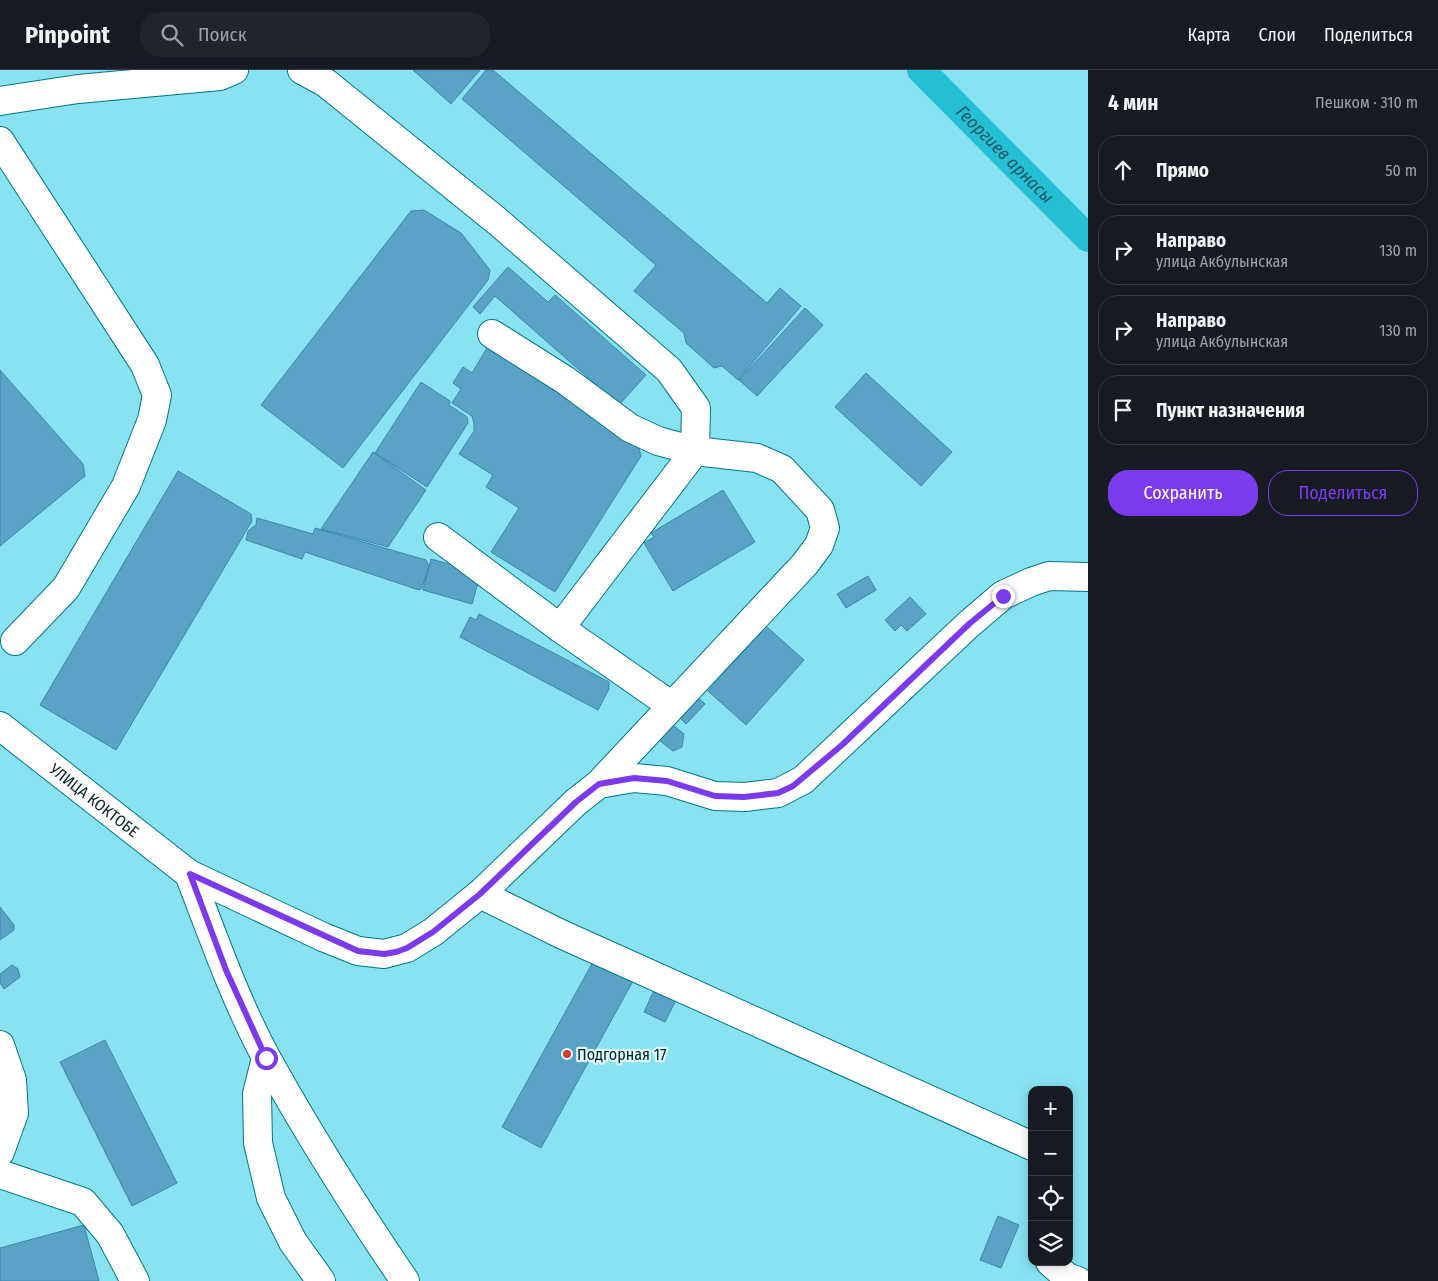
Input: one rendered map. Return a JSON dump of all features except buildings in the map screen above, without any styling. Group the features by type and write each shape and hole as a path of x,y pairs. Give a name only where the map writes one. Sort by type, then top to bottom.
{"street":[{"path":"0,101 78,89 220,76 234,70"},
{"path":"302,70 326,83 490,216 669,370 696,408 695,451 560,628"},
{"path":"0,141 145,365 157,395 152,420 126,486 66,588 15,642"},
{"name":"УЛИЦА КОКТОБЕ","path":"0,726 190,874 332,941 358,951 384,954 407,948 433,932 480,894 576,802 599,784 805,564 819,545 825,528 820,510 782,469 757,458 695,451 658,441 630,428 565,380 492,334"},
{"path":"438,537 560,628 672,706"},
{"path":"599,784 634,778 667,781 715,796 744,797 778,793 803,780 969,624 1003,596 1031,582 1049,576 1088,578"},
{"path":"190,874 226,970 266,1058 348,1197 405,1281"},
{"path":"480,894 561,934 1028,1145"},
{"path":"0,1046 12,1080 14,1113 0,1152"},
{"path":"266,1058 257,1094 258,1143 271,1198 293,1242 321,1281"},
{"path":"0,1174 83,1202 110,1234 135,1281"},
{"path":"1055,1266 1068,1277 1078,1281"}],"waterway":[{"name":"Георгиев арнасы","path":"921,70 1088,238"}],"place":[{"name":"Подгорная 17","path":"567,1054"}],"route":[{"path":"266,1058 226,970 190,874 256,906 358,951 384,954 396,952 407,948 433,932 480,894 576,802 599,784 634,778 667,781 715,796 744,797 778,793 793,786 803,780 842,745 969,624 1003,596"}]}
